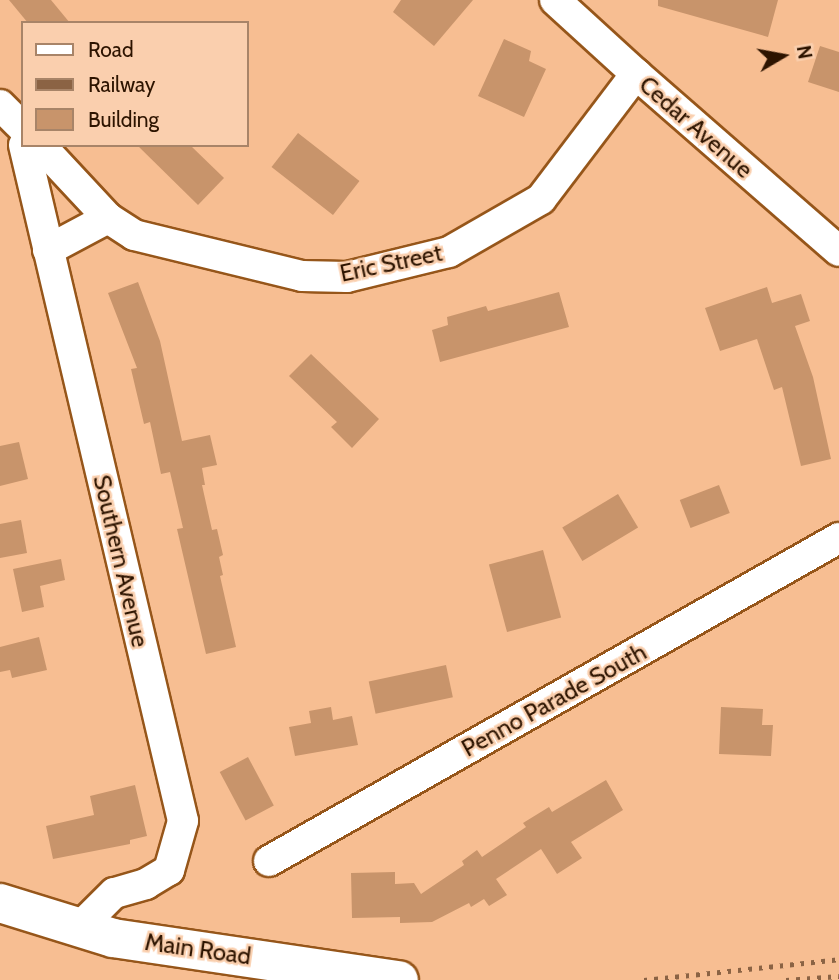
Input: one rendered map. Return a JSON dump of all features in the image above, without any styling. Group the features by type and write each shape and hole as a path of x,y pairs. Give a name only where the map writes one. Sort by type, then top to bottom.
{"main road":[{"name":"Main Road","path":"0,903 113,937 399,980"}],"street":[{"name":"Cedar Avenue","path":"555,0 636,75 839,251"},
{"name":"Eric Street","path":"108,218 134,235 302,276 347,277 449,251 541,199 636,75"},
{"name":"Southern Avenue","path":"25,147 183,821 169,870 146,884 114,893 80,927"},
{"name":"Southern Avenue","path":"38,147 108,218"},
{"path":"48,250 108,218"},
{"name":"Penno Parade South","path":"269,861 839,538"}],"building":[{"path":"9,0 51,0 68,21 26,21"},
{"path":"401,0 473,0 434,46 393,12"},
{"path":"658,0 778,0 768,37 658,6"},
{"path":"504,39 531,51 529,61 546,69 524,117 478,96"},
{"path":"820,46 839,52 839,92 808,82"},
{"path":"298,133 359,181 333,215 272,167"},
{"path":"139,147 192,147 224,178 198,205"},
{"path":"138,282 160,341 182,441 210,435 217,465 202,468 205,485 202,485 212,530 217,529 223,555 219,557 223,575 220,576 236,647 206,654 177,529 183,528 170,472 161,474 150,422 144,424 131,369 137,368 108,293"},
{"path":"767,287 772,303 801,294 810,321 795,326 813,377 831,459 801,466 782,387 774,390 757,339 720,351 705,308"},
{"path":"559,292 569,327 440,362 432,330 448,325 447,317 486,306 488,311"},
{"path":"311,354 379,419 352,448 331,427 337,422 289,376"},
{"path":"19,442 28,479 0,486 0,446"},
{"path":"719,485 730,513 691,528 680,500"},
{"path":"618,494 638,527 582,561 562,527"},
{"path":"21,520 27,553 0,558 0,524"},
{"path":"543,550 561,618 507,632 489,564"},
{"path":"61,559 65,580 40,586 44,607 22,612 13,569"},
{"path":"39,637 47,670 12,678 10,670 0,672 0,647"},
{"path":"446,665 453,697 376,714 369,681"},
{"path":"331,707 333,720 352,716 358,745 295,756 289,727 311,723 309,711"},
{"path":"721,707 763,709 762,725 773,725 771,756 719,754"},
{"path":"248,757 274,806 246,821 220,772"},
{"path":"606,780 623,810 571,842 582,858 557,874 541,849 496,879 507,895 489,906 484,899 471,907 469,903 432,922 400,923 400,917 352,918 351,873 395,872 395,884 414,883 421,894 464,865 462,861 477,850 482,857 526,827 523,823 549,807 552,812"},
{"path":"135,785 147,836 130,840 130,844 53,859 46,826 94,815 90,796"}],"railway":[{"path":"644,980 839,959"},
{"path":"786,980 839,976"}]}
